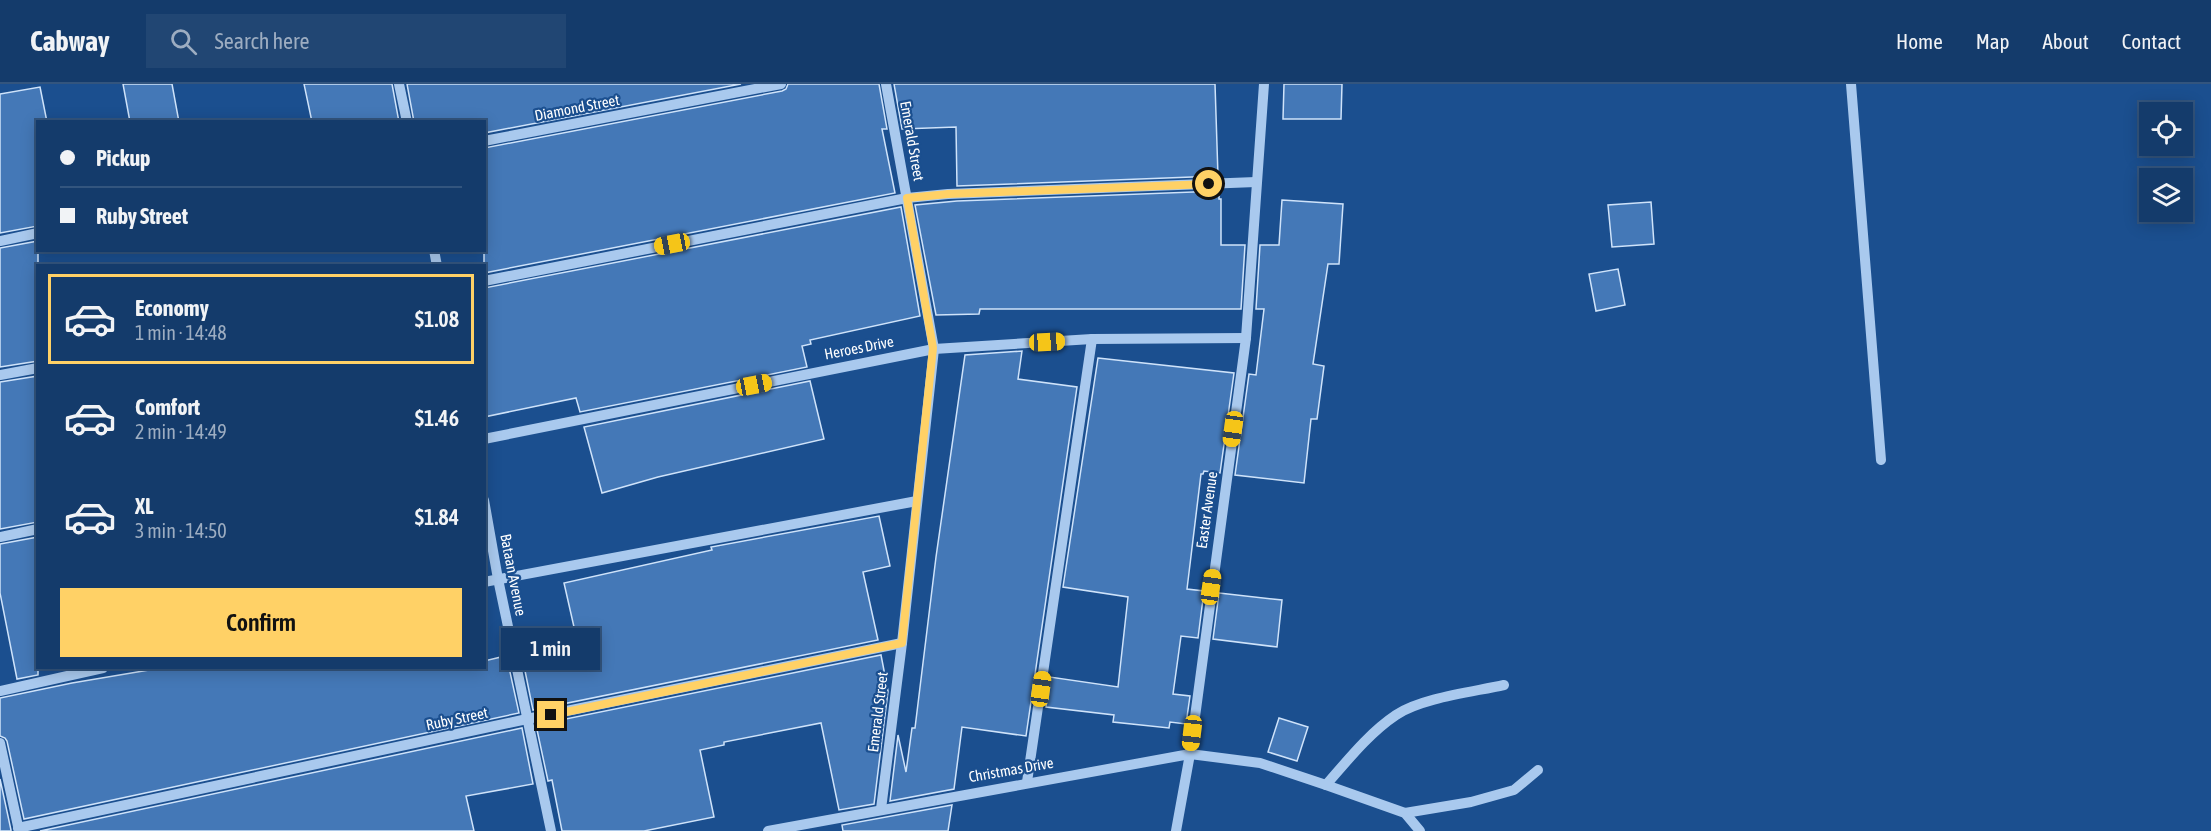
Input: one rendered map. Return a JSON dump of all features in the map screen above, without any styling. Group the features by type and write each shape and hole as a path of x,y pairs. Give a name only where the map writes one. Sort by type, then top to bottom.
{"street":[{"path":"399,84 407,120"},
{"name":"Diamond Street","path":"486,141 781,84"},
{"name":"Emerald Street","path":"881,809 902,643 933,348 886,84"},
{"name":"Easter Avenue","path":"1176,831 1190,754 1246,338 1264,84"},
{"path":"1851,84 1881,460"},
{"path":"486,281 907,198 1256,182"},
{"path":"0,241 36,233"},
{"name":"Heroes Drive","path":"486,439 933,348 1092,339 1246,338"},
{"path":"1027,782 1092,339"},
{"path":"0,375 36,368"},
{"path":"486,582 917,501"},
{"name":"Bataan Avenue","path":"486,511 551,831"},
{"path":"0,537 36,529"},
{"name":"Ruby Street","path":"18,829 527,720 902,643"},
{"path":"0,691 99,669"},
{"path":"1326,785 1362,745 1396,715 1418,705 1504,685"},
{"path":"0,743 18,829"},
{"name":"Christmas Drive","path":"768,831 1190,754 1260,763 1405,813"},
{"path":"1405,813 1471,802 1515,790 1538,770"},
{"path":"1405,813 1420,831"}],"building":[{"path":"123,84 172,84 179,120 130,120"},
{"path":"304,84 392,84 399,120 312,120"},
{"path":"407,84 741,84 486,133 486,120 414,120"},
{"path":"788,84 879,84 887,129 882,129 895,193 486,273 484,252 486,252 486,148 786,89"},
{"path":"894,84 1215,84 1218,176 957,186 956,127 902,129"},
{"path":"1284,84 1342,84 1341,119 1283,119"},
{"path":"40,87 47,120 36,120 36,226 0,233 0,94"},
{"path":"1219,191 1221,245 1245,245 1241,309 980,309 979,314 936,315 915,205 957,201"},
{"path":"1282,200 1343,204 1339,264 1328,264 1313,364 1324,366 1317,419 1311,419 1304,483 1235,475 1249,374 1256,375 1264,309 1256,309 1260,245 1279,245"},
{"path":"1651,202 1654,244 1612,247 1608,205"},
{"path":"901,207 920,316 810,340 811,344 802,346 807,367 580,412 576,398 486,417 486,288"},
{"path":"36,241 38,264 36,264 36,361 0,367 0,248"},
{"path":"1618,269 1625,305 1596,311 1589,274"},
{"path":"1022,351 1018,379 1077,387 1026,736 962,727 954,789 890,801 898,735 906,772 912,728 915,728 936,557 965,355"},
{"path":"1098,358 1234,373 1220,473 1204,471 1201,474 1187,589 1204,591 1198,638 1181,636 1173,694 1190,696 1186,724 1170,722 1169,728 1113,722 1114,715 1046,707 1050,677 1118,687 1128,597 1063,587"},
{"path":"36,376 36,522 0,529 0,382"},
{"path":"810,381 824,439 658,477 602,493 584,427"},
{"path":"879,516 890,566 863,572 878,640 533,710 523,661 575,653 574,650 579,649 564,583 712,550 711,547"},
{"path":"36,537 36,669 38,669 38,675 17,679 0,593 0,544"},
{"path":"1219,593 1282,600 1277,647 1213,639"},
{"path":"881,655 888,691 874,804 839,810 821,723 724,742 724,745 700,750 714,817 644,831 562,831 552,780 548,781 536,725"},
{"path":"501,657 502,664 508,663 519,713 24,819 7,741 0,736 0,698 155,669 486,669 486,661"},
{"path":"1279,718 1308,727 1297,761 1268,752"},
{"path":"522,728 533,784 466,796 474,831 40,831"},
{"path":"0,779 11,830 11,831 0,831"},
{"path":"952,805 948,831 843,831 842,825"}],"route":[{"path":"551,715 902,643 933,348 907,198 948,194 1209,184"}]}
